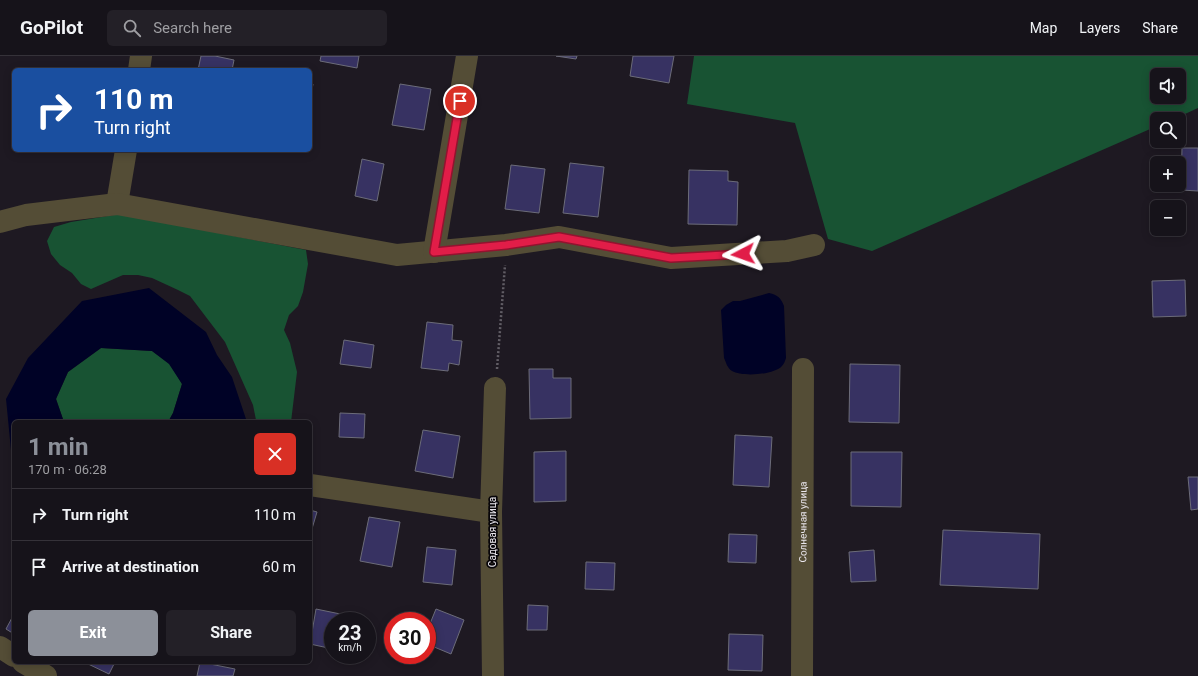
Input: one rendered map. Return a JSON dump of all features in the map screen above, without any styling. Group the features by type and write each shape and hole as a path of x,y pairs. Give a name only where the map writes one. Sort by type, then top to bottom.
{"street":[{"path":"138,68 141,56"},
{"path":"434,252 467,56"},
{"path":"117,204 126,152"},
{"path":"0,222 26,215 117,204 397,255 506,245 559,237 671,258 787,251 814,245"},
{"name":"Солнечная улица","path":"802,676 803,369"},
{"name":"Садовая улица","path":"493,676 491,512 495,388"},
{"path":"312,485 491,512"},
{"path":"0,647 12,655"}],"path":[{"path":"495,388 506,245"}],"green space":[{"path":"694,56 1198,56 1198,108 1186,114 1186,112 1150,112 1150,129 872,251 828,239 795,123 687,104"},
{"path":"120,214 306,250 308,264 303,292 298,306 289,315 284,330 290,343 297,372 291,420 256,420 253,405 225,342 190,296 152,278 138,275 123,275 91,289 81,284 72,273 60,265 51,254 47,241 54,227 71,222"},
{"path":"101,348 152,351 170,364 182,384 173,413 169,420 63,420 56,399 68,372"}],"water":[{"path":"149,288 206,332 217,355 232,377 246,420 169,420 173,413 182,384 169,364 152,351 101,348 68,372 56,399 63,420 12,420 12,452 6,399 28,358 82,301"},
{"path":"769,293 779,297 784,306 786,358 782,366 778,369 765,373 743,374 732,371 728,367 724,358 721,310 733,301 740,301"}],"building":[{"path":"201,56 215,56 234,60 232,68 198,68"},
{"path":"321,56 359,56 357,68 320,61"},
{"path":"556,56 577,56 576,59"},
{"path":"633,56 674,56 669,83 630,76"},
{"path":"400,84 431,89 424,130 392,125"},
{"path":"1182,148 1198,148 1198,191 1186,190 1186,156 1182,156"},
{"path":"362,159 384,164 377,201 355,196"},
{"path":"570,163 604,167 598,217 563,213"},
{"path":"511,165 545,169 539,213 505,209"},
{"path":"689,170 728,171 728,181 738,182 737,225 688,224"},
{"path":"1185,280 1186,316 1153,317 1152,281"},
{"path":"427,322 453,325 452,340 462,341 459,365 449,363 448,371 421,368"},
{"path":"344,340 374,345 371,368 340,364"},
{"path":"850,364 900,365 899,423 849,422"},
{"path":"529,369 553,369 553,378 571,378 571,418 530,419"},
{"path":"340,413 365,414 364,438 339,437"},
{"path":"423,430 460,436 453,478 415,471"},
{"path":"735,435 772,437 769,487 733,485"},
{"path":"566,451 566,501 534,502 534,452"},
{"path":"851,452 902,452 901,507 851,506"},
{"path":"1188,477 1198,477 1198,509 1191,510"},
{"path":"312,511 317,512 312,529"},
{"path":"369,517 400,522 392,567 360,561"},
{"path":"943,530 1040,534 1038,589 940,585"},
{"path":"729,534 757,535 756,563 728,562"},
{"path":"427,547 456,550 452,585 423,582"},
{"path":"874,550 876,581 851,582 849,552"},
{"path":"586,562 615,563 614,590 585,589"},
{"path":"528,605 548,606 547,630 527,630"},
{"path":"316,609 331,612 324,612 324,647 312,644 312,632"},
{"path":"436,609 464,620 451,654 436,648 436,612 435,612"},
{"path":"12,618 12,633 6,629"},
{"path":"729,634 763,635 762,671 728,670"},
{"path":"88,664 114,664 109,674"},
{"path":"200,664 210,664 235,669 233,676 197,676"}],"route":[{"path":"460,101 434,252 506,245 559,237 671,258 743,254"}]}
